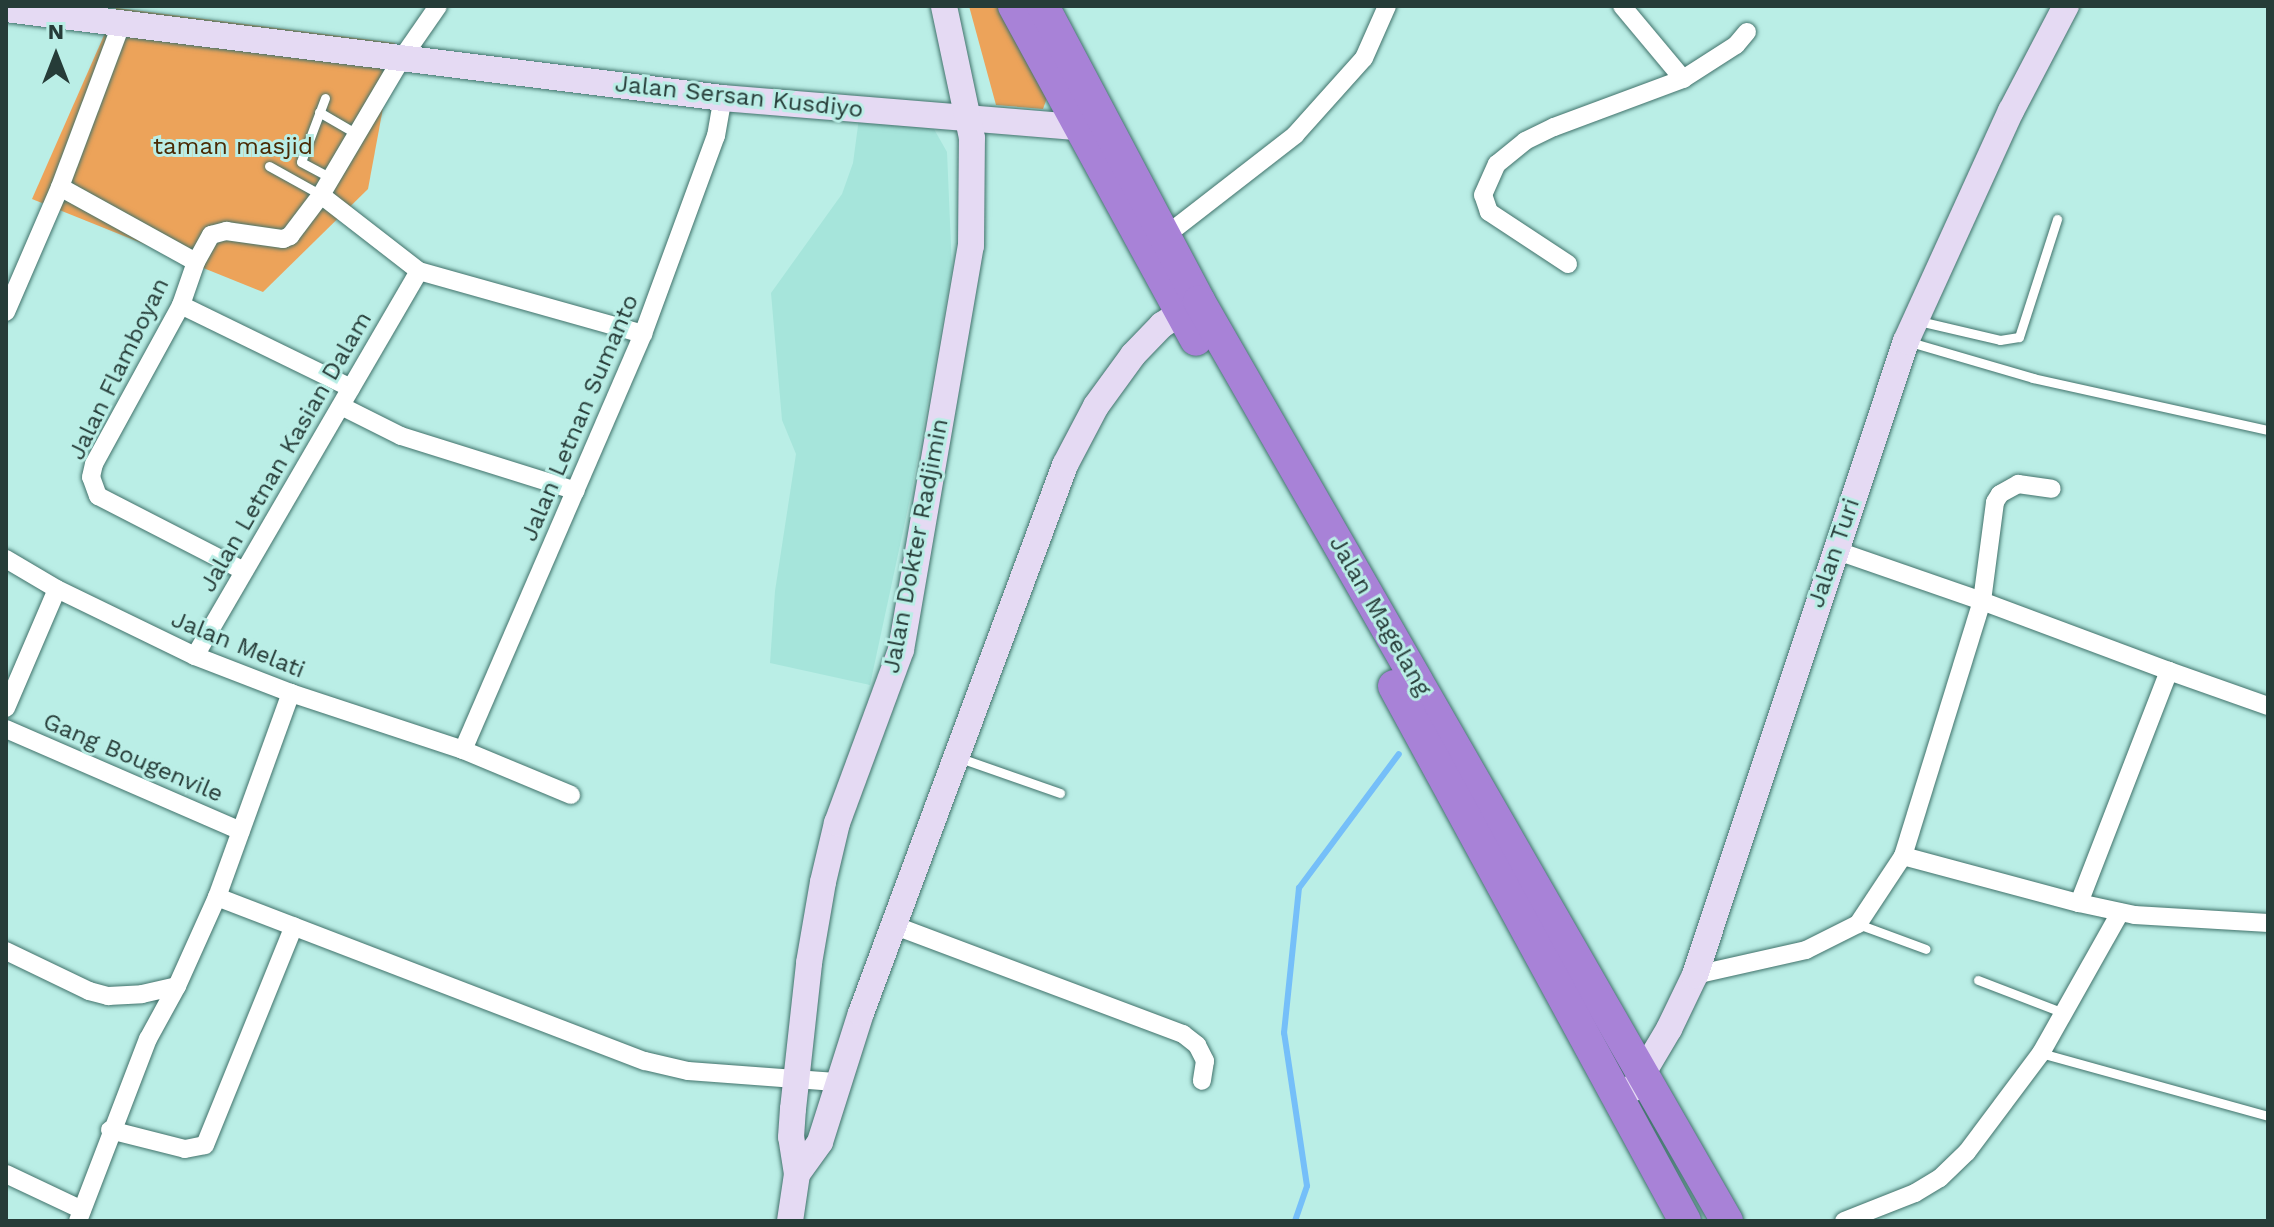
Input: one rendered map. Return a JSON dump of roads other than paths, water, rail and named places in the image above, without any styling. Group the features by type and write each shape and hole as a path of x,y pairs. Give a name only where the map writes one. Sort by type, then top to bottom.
{"highway":[{"name":"Jalan Magelang","path":"1014,6 1078,127 1189,307 1727,1221"},
{"name":"Jalan Magelang","path":"1043,6 1165,236 1189,307 1685,1221"}],"main road":[{"name":"Jalan Dokter Radjimin","path":"790,1221 797,1174 791,1137 809,963 829,856 846,798 894,675 906,627 971,246 974,179 969,119 944,6"},
{"name":"Jalan Turi","path":"1621,1106 1643,1074 1695,975 1835,550 1911,331 2011,111 2066,6"},
{"name":"Jalan Sersan Kusdiyo","path":"12,12 122,22 723,98 1078,127"},
{"name":"Jalan Dokter Radjimin","path":"797,1174 820,1142 836,1082 893,925 1053,495 1079,436 1112,380 1133,355 1189,307"}],"street":[{"name":"Jalan Flamboyan","path":"244,571 98,496 93,486 94,464 181,305 196,262 211,235 219,231 274,240 290,236 321,195 402,58 438,6"},
{"path":"1165,236 1295,135 1364,58 1387,6"},
{"path":"1622,6 1683,79"},
{"path":"6,312 60,187 122,22"},
{"path":"1568,264 1489,212 1483,195 1497,164 1525,141 1554,127 1683,79 1736,45 1747,32"},
{"name":"Jalan Letnan Sumanto","path":"463,750 643,334 716,136 723,98"},
{"path":"60,187 196,262"},
{"path":"321,195 419,271 643,334"},
{"name":"Jalan Letnan Kasian Dalam","path":"195,656 419,271"},
{"path":"181,305 351,388"},
{"path":"341,406 401,436 576,491"},
{"path":"1695,975 1806,950 1858,924 1903,856 1982,601 1995,502 2000,494 2018,484 2052,489"},
{"path":"1835,550 2268,706"},
{"name":"Jalan Melati","path":"6,559 57,589 195,656 291,693 463,750 571,795"},
{"path":"6,708 57,589"},
{"path":"2079,903 2169,671"},
{"path":"6,1174 80,1216 110,1130 148,1039 177,986 217,897 291,693"},
{"name":"Gang Bougenvile","path":"6,729 241,831"},
{"path":"1903,856 2120,913 2268,923"},
{"path":"217,897 645,1061 688,1071 836,1082"},
{"path":"1844,1221 1915,1193 1940,1178 1967,1152 2041,1053 2120,913"},
{"path":"893,925 1183,1034 1197,1045 1205,1061 1202,1081"},
{"path":"110,1130 185,1149 205,1145 294,926"},
{"path":"6,951 89,991 108,996 142,994 177,986"}],"lane":[{"path":"325,98 301,162 331,178"},
{"path":"319,112 357,134"},
{"path":"269,166 321,195"},
{"path":"1911,331 2000,340 2019,337 2057,219"},
{"path":"1911,331 2046,381 2268,430"},
{"path":"957,757 1060,793"},
{"path":"1858,924 1926,949"},
{"path":"1978,980 2064,1013"},
{"path":"2041,1053 2268,1116"}],"waterway":[{"path":"1295,1221 1307,1186 1284,1033 1299,888 1399,754"}],"park label":[{"name":"taman masjid","path":"233,147"}]}
